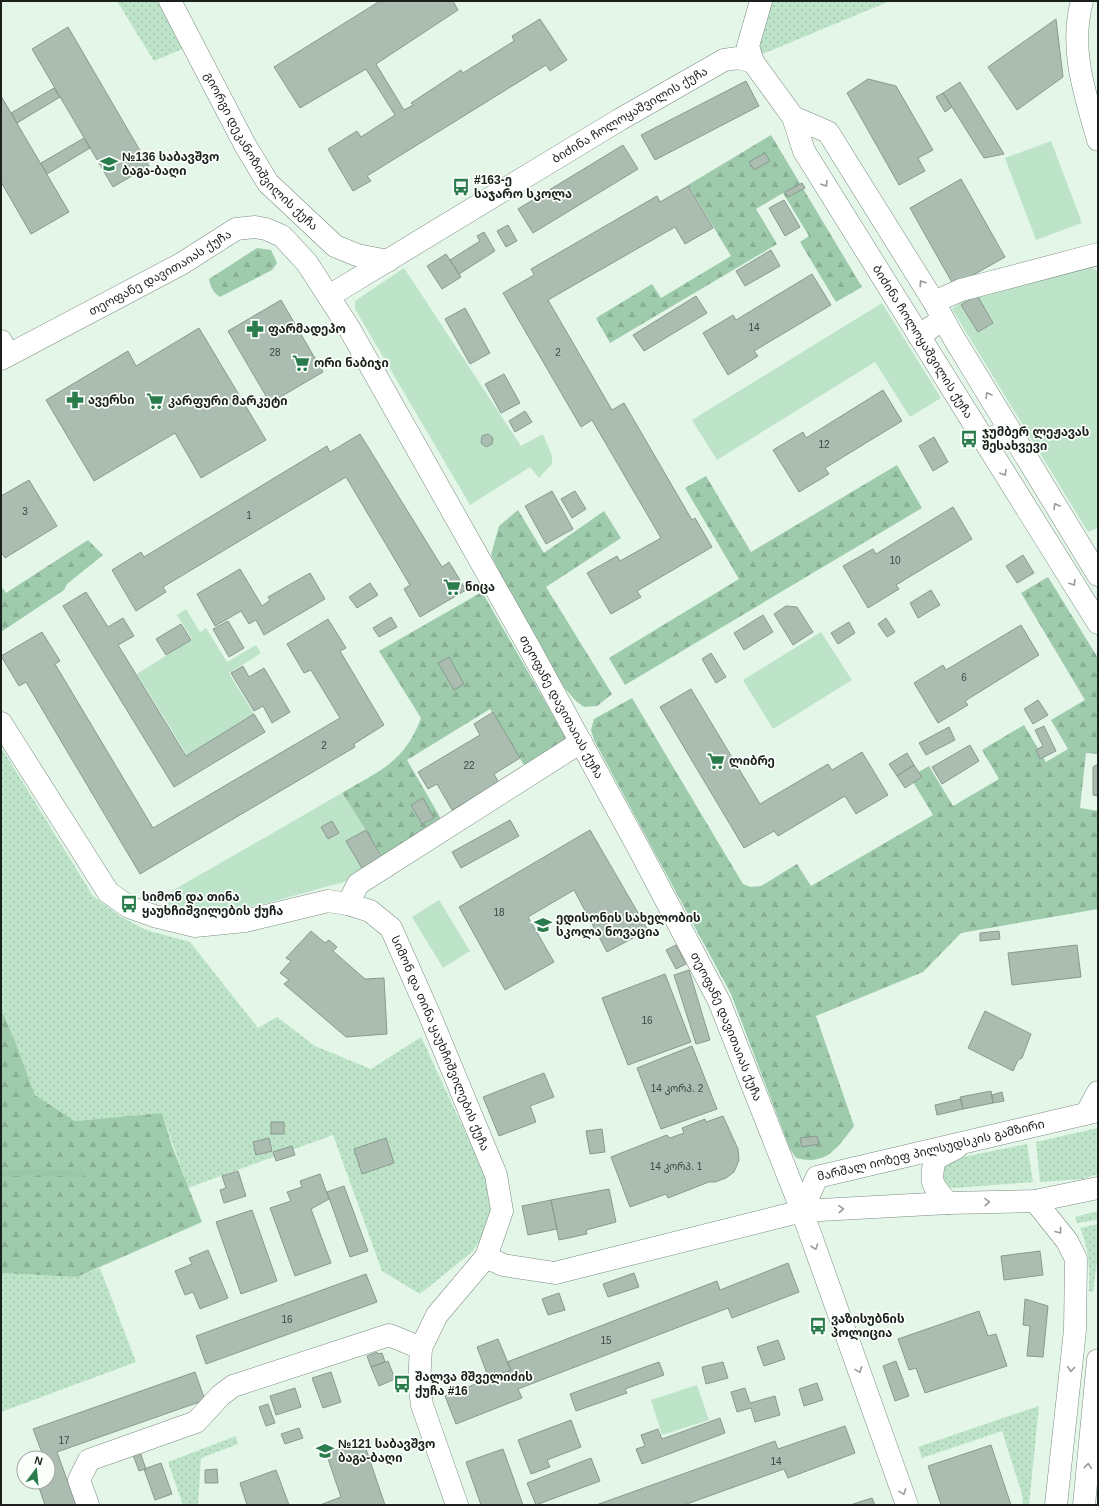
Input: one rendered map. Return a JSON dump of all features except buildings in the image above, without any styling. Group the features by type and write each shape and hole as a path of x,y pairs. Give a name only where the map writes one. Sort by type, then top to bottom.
{"street":[{"name":"გიორგი დეკანოზიშვილის ქუჩა","path":"170,1 245,145 268,183 335,246 357,255 388,261"},
{"path":"753,62 748,46 761,1"},
{"path":"1082,1 1076,42 1081,78 1098,140"},
{"name":"ბიძინა ჩოლოყაშვილის ქუჩა","path":"329,296 612,124 724,60 738,58 753,62 793,117 804,151 1098,623"},
{"path":"793,117 828,132 939,310 1009,429 1098,575"},
{"name":"თეოფანე დავითაიას ქუჩა","path":"4,352 181,264 236,230 255,227 266,229 282,236 307,263 329,296 460,524 581,742 719,1001 802,1211 907,1505"},
{"path":"919,336 939,310 961,290 1098,254"},
{"path":"985,442 1009,429"},
{"path":"1053,551 1074,535"},
{"name":"სიმონ და თინა ყაუხჩიშვილების ქუჩა","path":"1,723 108,892 129,907 154,916 194,926 245,921 328,902 348,904 370,911 391,928 430,1016 496,1175 502,1211 486,1257"},
{"path":"348,904 358,884 581,742"},
{"path":"1092,1113 1098,1092"},
{"name":"მარშალ იოზეფ პილსუდსკის გამზირი","path":"802,1211 817,1177 1092,1113"},
{"path":"948,1203 935,1189 931,1176 935,1159 965,1142"},
{"path":"457,1505 422,1405 419,1382 421,1348 437,1315 486,1257 503,1265 555,1273 802,1211 948,1203 1035,1201 1098,1188"},
{"path":"1035,1201 1067,1241 1076,1259 1075,1330 1056,1505"},
{"path":"88,1505 79,1480 89,1460 196,1422 221,1395 232,1386 389,1335 421,1348"},
{"path":"1084,1505 1098,1360"}],"green space":[{"path":"117,1 158,1 182,49 154,61"},
{"path":"767,1 890,1 758,56"},
{"path":"771,135 862,287 836,302 800,242 809,236 783,193 756,209 777,244 610,343 596,318 652,284 661,298 731,256 688,185"},
{"path":"1051,141 1082,223 1036,240 1005,158"},
{"path":"257,248 271,250 277,263 272,270 220,297 213,290 209,279"},
{"path":"404,268 521,446 543,434 552,456 552,464 539,478 530,467 470,505 355,309 355,301"},
{"path":"1093,268 1098,272 1098,528 1088,532 952,309 970,295 1064,273"},
{"path":"882,303 941,398 910,417 875,362 717,460 692,420"},
{"path":"897,465 922,508 625,685 609,658 739,579 685,488 706,476 751,552"},
{"path":"518,510 544,553 604,511 621,538 546,587 612,694 597,706 584,707 576,701 553,675 491,555 499,526"},
{"path":"88,540 103,555 67,584 64,590 1,632 1,586 6,593"},
{"path":"1048,577 1098,658 1098,754 1086,753 1080,808 1098,811 1098,909 961,933 923,972 816,1016 854,1126 836,1148 823,1157 807,1160 796,1158 790,1149 731,994 594,740 591,730 594,719 632,698 743,884 751,887 761,886 797,864 811,886 933,815 910,777 929,766 953,806 999,779 982,750 1024,725 1046,762 1068,749 1051,720 1085,700 1021,593"},
{"path":"482,592 569,743 527,770 490,709 407,760 444,824 386,862 342,793 379,771 399,755 415,733 421,718 379,651"},
{"path":"186,609 200,632 206,628 227,662 256,645 261,653 229,673 254,714 187,755 137,674 192,639 177,615"},
{"path":"821,632 852,680 773,729 743,680"},
{"path":"1,747 93,896 120,916 146,930 190,942 258,1028 277,1017 315,1046 371,1069 421,1037 487,1179 492,1214 487,1231 472,1252 420,1294 382,1271 333,1135 188,1188 162,1113 75,1121 35,1095 15,1041 1,1009"},
{"path":"342,793 386,862 365,876 264,904 215,914 199,916 176,915 168,904 170,892"},
{"path":"439,900 470,951 443,968 412,917"},
{"path":"1,1009 15,1041 35,1095 75,1121 162,1113 172,1146 202,1222 77,1277 1,1273"},
{"path":"1098,1128 1098,1174 1083,1179 1040,1182 1036,1142"},
{"path":"1027,1144 1033,1182 954,1188 947,1187 941,1174 949,1160"},
{"path":"1098,1211 1098,1220 1077,1223 1075,1217"},
{"path":"1098,1224 1098,1253 1093,1292 1089,1291 1088,1259 1080,1228"},
{"path":"100,1268 136,1362 1,1412 1,1273 77,1277"},
{"path":"697,1385 709,1420 662,1435 651,1400"},
{"path":"1039,1406 1029,1505 1023,1505 1022,1494 1002,1431 922,1458 918,1447"},
{"path":"236,1436 238,1444 201,1458 198,1505 183,1505 168,1462"}],"waterway":[{"path":"1,1174 31,1172 81,1174"}],"place":[{"name":"№136 საბავშვო ბაგა-ბაღი","path":"109,164"},
{"name":"#163-ე საჯარო სკოლა","path":"461,187"},
{"name":"ფარმადეპო","path":"255,329"},
{"name":"ორი ნაბიჯი","path":"301,363"},
{"name":"ავერსი","path":"75,400"},
{"name":"კარფური მარკეტი","path":"155,401"},
{"name":"ჯუმბერ ლეჟავას შესახვევი","path":"969,439"},
{"name":"ნიცა","path":"452,587"},
{"name":"ლიბრე","path":"716,761"},
{"name":"სიმონ და თინა ყაუხჩიშვილების ქუჩა","path":"129,904"},
{"name":"ედისონის სახელობის სკოლა ნოვაცია","path":"543,925"},
{"name":"ვაზისუბნის პოლიცია","path":"818,1326"},
{"name":"შალვა მშველიძის ქუჩა #16","path":"402,1384"},
{"name":"№121 საბავშვო ბაგა-ბაღი","path":"325,1451"}]}
